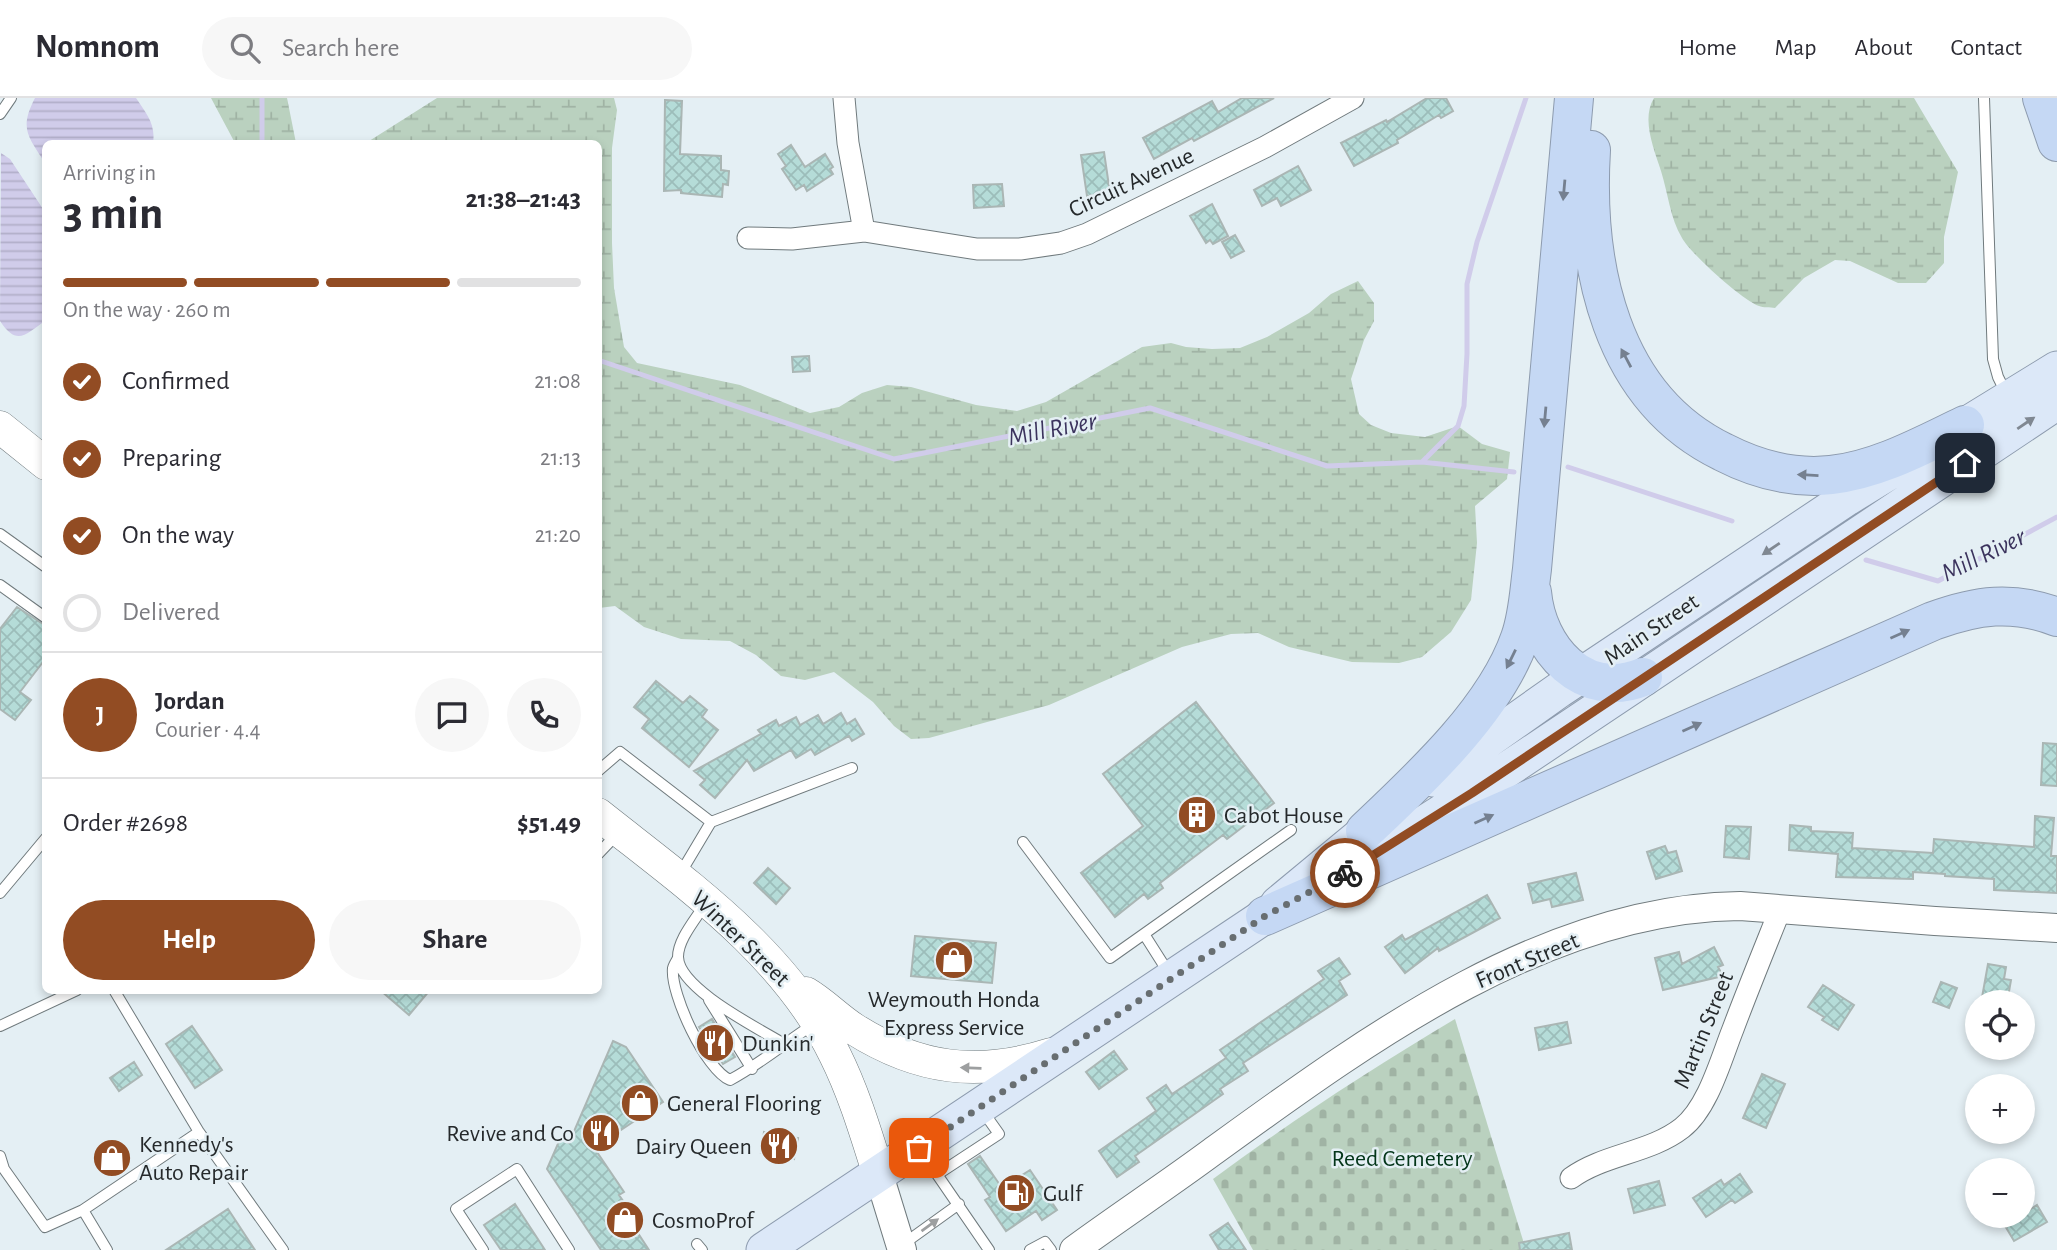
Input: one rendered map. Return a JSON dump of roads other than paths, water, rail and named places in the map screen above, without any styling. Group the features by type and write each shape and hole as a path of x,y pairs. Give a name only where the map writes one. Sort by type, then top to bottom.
{"highway":[{"path":"1365,831 1406,792 1474,717 1501,679 1521,635 1532,569 1573,98"},
{"path":"1597,98 1590,163 1590,208 1603,295 1627,361 1651,396 1679,424 1704,442 1746,463 1775,472 1822,476 1872,465 1965,425"},
{"path":"2042,98 2057,142"},
{"path":"1532,569 1533,600 1540,626 1562,659 1591,681 1612,684 1632,682 1643,677"},
{"path":"1265,916 1933,621 1962,611 1992,606 2023,608 2057,617"}],"main road":[{"name":"Main Street","path":"1265,916 1365,831 1446,769 1847,498 2057,369"},
{"name":"Main Street","path":"765,1250 879,1175 929,1161 980,1107 1062,1051 1265,916 1414,831 2057,402"},
{"path":"1,430 42,461"},
{"name":"Winter Street","path":"609,822 734,925 790,983 817,1023 845,1075 879,1175"},
{"path":"790,983 815,998 852,1028 892,1051 923,1062 985,1068 1021,1063 1062,1051"}],"street":[{"path":"844,98 848,143 864,231"},
{"name":"Circuit Avenue","path":"748,238 792,239 864,231 977,249 1020,249 1061,243 1087,234 1253,153 1353,98"},
{"name":"Front Street","path":"1073,1250 1363,1045 1451,994 1547,947 1678,910 1740,906 2057,928"},
{"name":"Martin Street","path":"1571,1178 1591,1166 1670,1136 1691,1120 1712,1081 1780,910"},
{"name":"Winter Street","path":"879,1175 901,1248"}],"lane":[{"path":"0,114 12,98"},
{"path":"1984,98 1993,359 1998,377 2010,398"},
{"path":"0,534 42,564"},
{"path":"0,585 42,615"},
{"path":"602,768 620,752 711,822"},
{"path":"677,878 711,822 852,768"},
{"path":"602,842 609,822"},
{"path":"1023,842 1110,958 1291,830"},
{"path":"0,893 42,843"},
{"path":"706,902 681,944 673,967 676,991 694,1035 722,1076 730,1080 751,1069 817,1023"},
{"path":"1144,934 1172,977"},
{"path":"678,958 685,973 707,996 751,1069"},
{"path":"0,1026 68,994"},
{"path":"116,994 199,1132 283,1250"},
{"path":"707,996 784,1044"},
{"path":"0,1156 4,1170 45,1227 82,1210 199,1132"},
{"path":"929,1161 989,1250"},
{"path":"483,1250 456,1209 517,1169 569,1250"},
{"path":"901,1248 959,1204"},
{"path":"82,1210 107,1250"},
{"path":"1030,1250 1045,1242 1051,1250"}],"waterway":[{"name":"Mill River","path":"262,98 262,140"},
{"path":"1422,462 1458,426 1464,406 1467,284 1477,242 1526,98"},
{"name":"Mill River","path":"602,361 894,459 1150,408 1327,466 1422,462 1514,472"},
{"name":"Mill River","path":"1568,467 1732,521"},
{"name":"Mill River","path":"1866,560 1938,581 2057,517"}],"place":[{"name":"Cabot House","path":"1197,815"},
{"name":"Weymouth Honda Express Service","path":"954,960"},
{"name":"Dunkin'","path":"715,1043"},
{"name":"General Flooring","path":"640,1103"},
{"name":"Revive and Co","path":"601,1133"},
{"name":"Dairy Queen","path":"779,1146"},
{"name":"Kennedy's Auto Repair","path":"112,1158"},
{"name":"Gulf","path":"1016,1193"},
{"name":"CosmoProf","path":"625,1220"}],"park label":[{"name":"Reed Cemetery","path":"1402,1158"}]}
